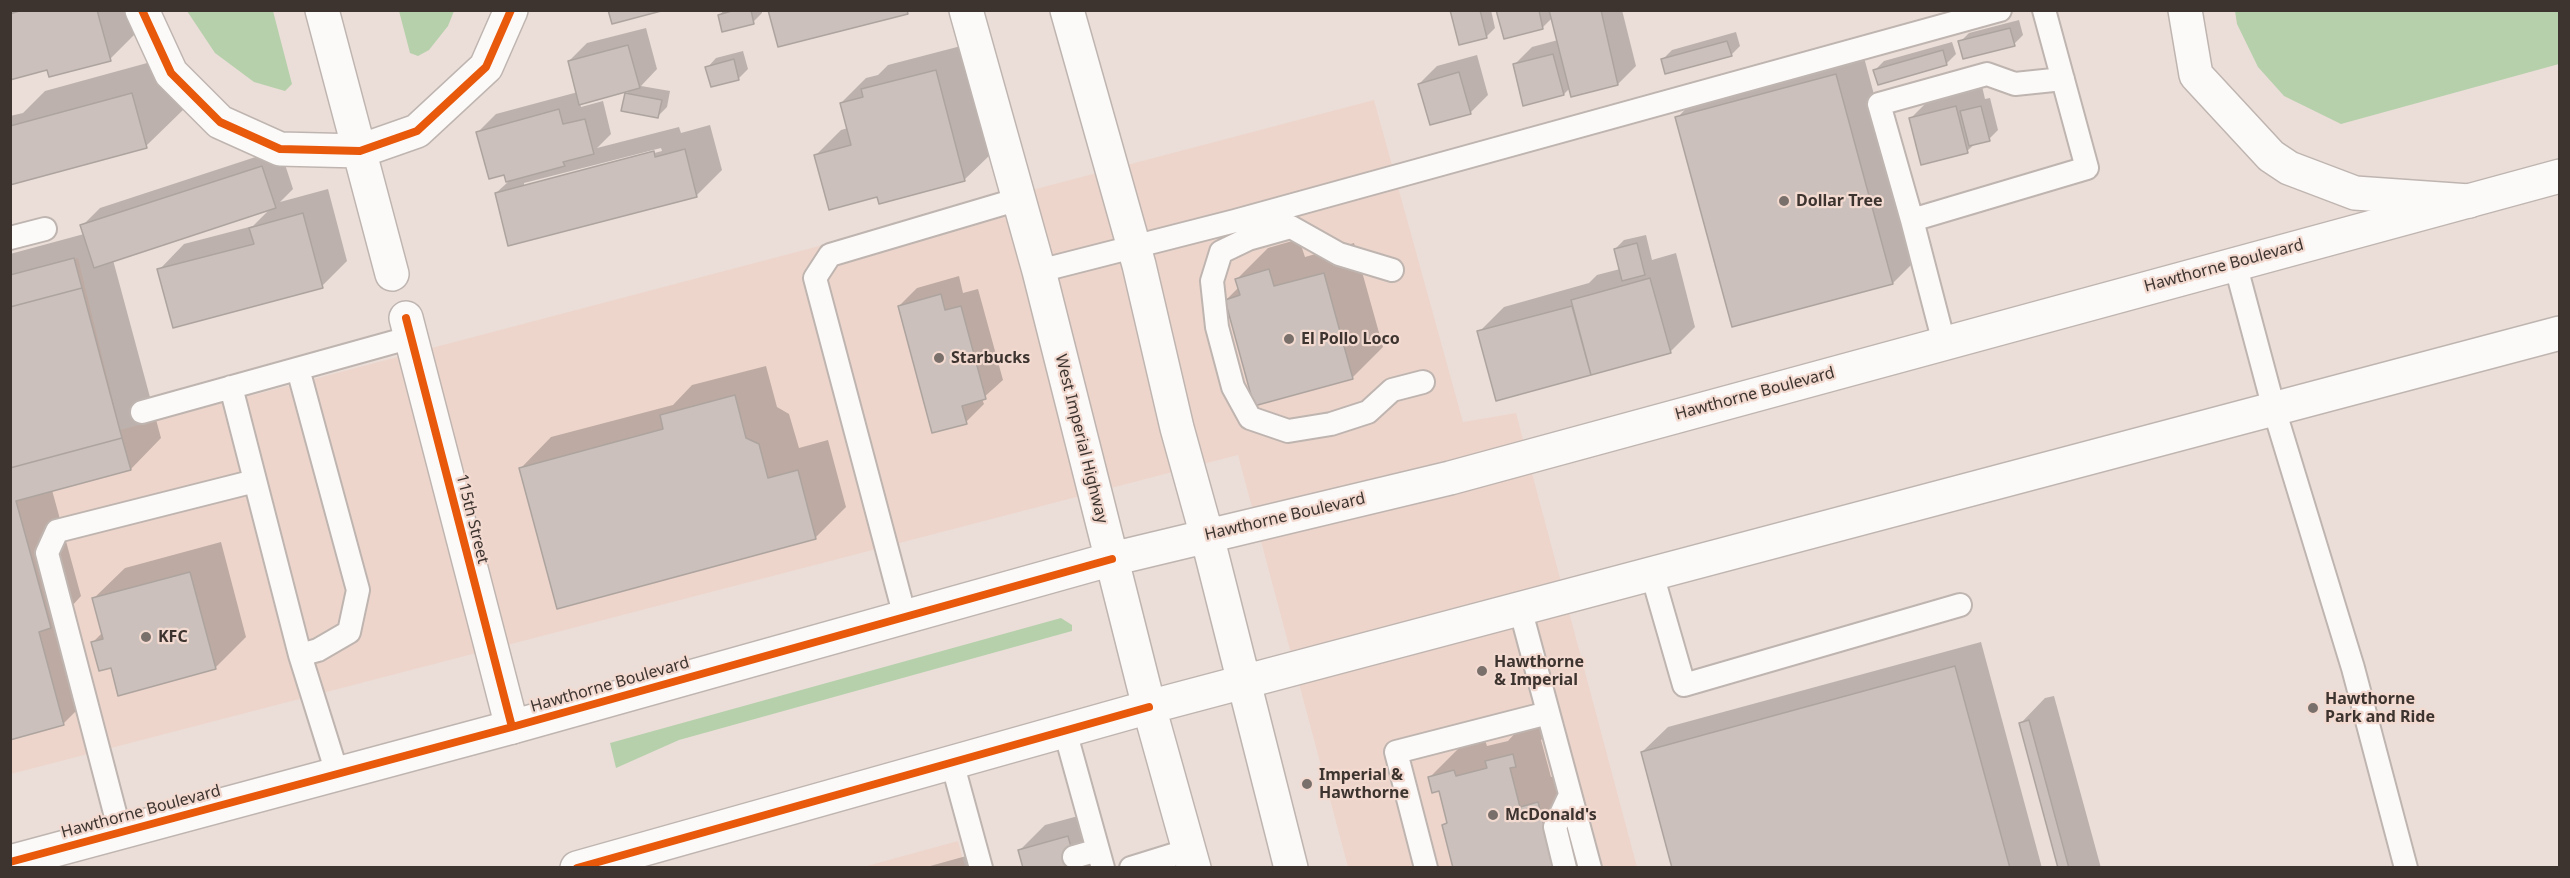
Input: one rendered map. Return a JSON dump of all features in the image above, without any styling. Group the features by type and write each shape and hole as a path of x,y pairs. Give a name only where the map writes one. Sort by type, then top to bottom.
{"main road":[{"path":"142,10 171,73 220,122 280,148 360,151 417,131 486,67 511,10"},
{"path":"322,10 392,274"},
{"name":"West Imperial Highway","path":"966,10 1038,271 1149,707 1192,859"},
{"path":"1067,10 1134,247 1177,428 1245,681 1291,867"},
{"path":"2185,10 2196,75 2271,156 2289,168 2355,193 2469,201"},
{"name":"Hawthorne Boulevard","path":"10,861 512,727 1112,559 1450,478 2559,176"},
{"name":"115th Street","path":"409,328 512,727"},
{"path":"577,867 1245,681 2559,333"}],"lane":[{"path":"1038,271 1134,247 2000,10"},
{"path":"1912,220 2087,168 2044,10"},
{"path":"1944,343 1879,104 1987,74 2015,84 2062,79"},
{"path":"905,617 815,278 830,255 1018,199"},
{"path":"1392,270 1339,254 1291,227 1248,239 1221,252 1212,281 1217,327 1233,387 1250,418 1288,431 1331,424 1368,412 1392,390 1423,382"},
{"path":"10,238 45,229"},
{"path":"2235,263 2274,409 2353,668 2406,867"},
{"path":"142,412 298,369 409,328"},
{"path":"298,369 358,590 350,632 318,650 300,655"},
{"path":"231,387 300,655 337,773"},
{"path":"120,832 47,553 57,531 255,481"},
{"path":"1652,574 1684,685 1960,605"},
{"path":"1520,608 1590,867"},
{"path":"1426,867 1396,752 1548,713"},
{"path":"1065,731 1101,859 1074,857"},
{"path":"952,762 981,867"},
{"path":"1564,867 1555,827 1570,795"},
{"path":"1133,867 1192,859"}],"shaded area":[{"path":"1374,100 1463,422 1516,413 1637,867 1348,867 1238,455 11,774 11,276 78,258 120,430"},
{"path":"958,841 965,867 863,867"}],"green space":[{"path":"399,10 454,11 448,26 429,50 418,56 410,53"},
{"path":"187,11 273,11 292,84 285,91 254,82 215,53"},
{"path":"2235,11 2559,11 2559,64 2341,124 2284,96 2258,67 2237,24"},
{"path":"1061,618 1072,625 1072,631 679,740 616,768 610,743"}],"building":[{"path":"22,10 97,10 111,61 49,77 47,70 10,80 10,14"},
{"path":"608,10 665,10 612,24"},
{"path":"735,10 751,10 754,24 722,32 718,15"},
{"path":"768,10 907,10 908,14 778,47"},
{"path":"1450,10 1480,10 1487,38 1459,45"},
{"path":"1496,10 1539,10 1543,29 1504,39"},
{"path":"1549,10 1601,10 1618,85 1571,97"},
{"path":"2010,28 2015,46 1963,59 1958,41"},
{"path":"1727,41 1732,56 1665,74 1661,59"},
{"path":"628,45 640,88 579,105 568,61"},
{"path":"1943,50 1947,65 1878,85 1873,70"},
{"path":"1553,54 1564,95 1523,106 1513,64"},
{"path":"734,59 739,80 711,87 705,67"},
{"path":"936,70 965,181 879,204 877,197 829,210 814,155 851,145 840,103 863,97 861,89"},
{"path":"1459,72 1471,114 1430,125 1418,84"},
{"name":"Dollar Tree","path":"1836,74 1893,284 1732,327 1675,117"},
{"path":"132,93 147,148 10,185 10,126"},
{"path":"625,93 662,100 658,118 621,111"},
{"path":"1956,106 1968,153 1921,165 1909,118"},
{"path":"1981,106 1990,141 1969,146 1960,111"},
{"path":"559,109 563,124 585,119 594,154 563,162 565,166 506,182 504,175 489,179 476,132"},
{"path":"685,149 697,197 508,246 495,193 654,151 655,157"},
{"path":"262,166 276,208 94,268 80,225"},
{"path":"303,213 323,288 173,328 157,269 254,244 249,228"},
{"path":"1637,243 1645,275 1622,281 1614,249"},
{"path":"74,258 82,288 10,307 10,275"},
{"name":"El Pollo Loco","path":"1269,269 1274,286 1324,273 1353,379 1254,406 1225,300 1240,295 1235,279"},
{"path":"1650,278 1671,353 1591,375 1571,300"},
{"path":"82,288 122,438 10,468 10,307"},
{"path":"941,294 945,310 961,306 986,399 962,406 967,424 932,433 898,306"},
{"path":"1572,306 1591,375 1496,401 1477,331"},
{"path":"735,395 746,438 759,444 768,478 798,470 816,539 557,609 519,468 663,429 660,415"},
{"path":"122,438 131,470 16,501 51,628 39,632 64,725 10,740 10,468"},
{"path":"190,572 216,669 118,696 111,668 99,671 91,642 103,639 92,598"},
{"path":"1955,666 2010,868 1672,868 1641,752"},
{"path":"2029,720 2069,868 2058,868 2019,723"},
{"name":"McDonald's","path":"1513,754 1516,767 1510,768 1520,807 1538,802 1555,868 1453,868 1442,825 1447,823 1439,791 1432,793 1428,777 1454,770 1456,776 1487,768 1485,761"},
{"path":"1068,836 1077,868 1023,868 1018,850"}],"cycle path":[{"path":"142,10 171,73 220,122 280,149 360,151 417,131 486,67 511,10"},
{"path":"406,318 512,727"},
{"path":"10,862 512,727 1112,559"},
{"path":"577,868 1149,707"}],"place":[{"name":"Dollar Tree","path":"1784,201"},
{"name":"El Pollo Loco","path":"1289,339"},
{"name":"Starbucks","path":"939,358"},
{"name":"KFC","path":"146,637"},
{"name":"Hawthorne & Imperial","path":"1482,671"},
{"name":"Hawthorne Park and Ride","path":"2313,708"},
{"name":"Imperial & Hawthorne","path":"1307,784"},
{"name":"McDonald's","path":"1493,815"}]}
